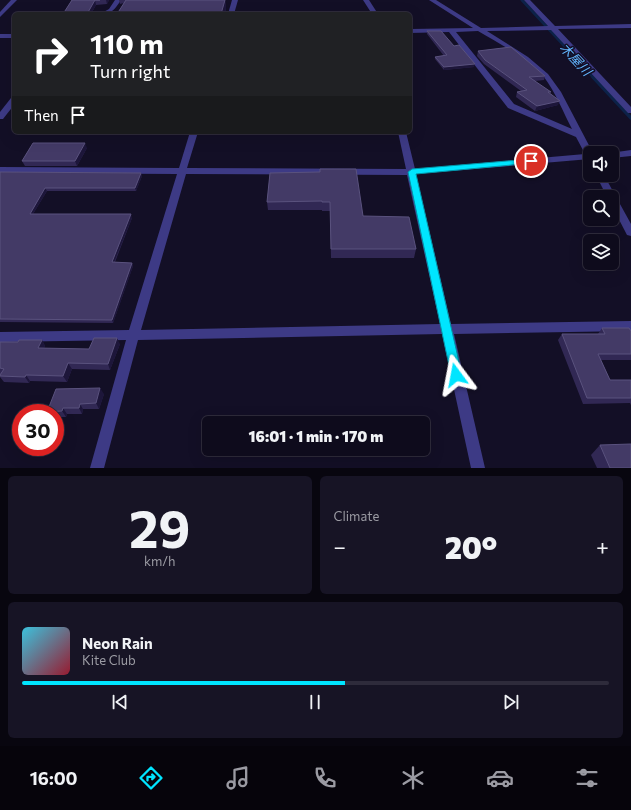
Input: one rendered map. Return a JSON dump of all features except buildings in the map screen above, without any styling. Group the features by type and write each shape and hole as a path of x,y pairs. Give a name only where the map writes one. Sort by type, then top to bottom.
{"street":[{"path":"0,15 14,0"},
{"path":"107,12 111,10 118,0"},
{"path":"232,12 235,0"},
{"path":"366,0 374,12"},
{"path":"432,0 526,58 546,75 557,92 585,146"},
{"path":"527,0 550,28 631,111"},
{"path":"412,31 631,26"},
{"path":"451,30 511,106 579,135"},
{"path":"0,36 12,36"},
{"path":"0,117 12,102"},
{"path":"97,468 133,335 193,134"},
{"path":"402,134 478,468"},
{"path":"619,154 631,153"},
{"path":"0,170 412,172 583,157"},
{"path":"604,182 631,233"},
{"path":"0,337 446,328 631,326"}],"waterway":[{"name":"木屋川","path":"522,0 594,78"},
{"name":"木屋川","path":"593,77 631,118"}],"route":[{"path":"456,375 412,172 531,161"}]}
